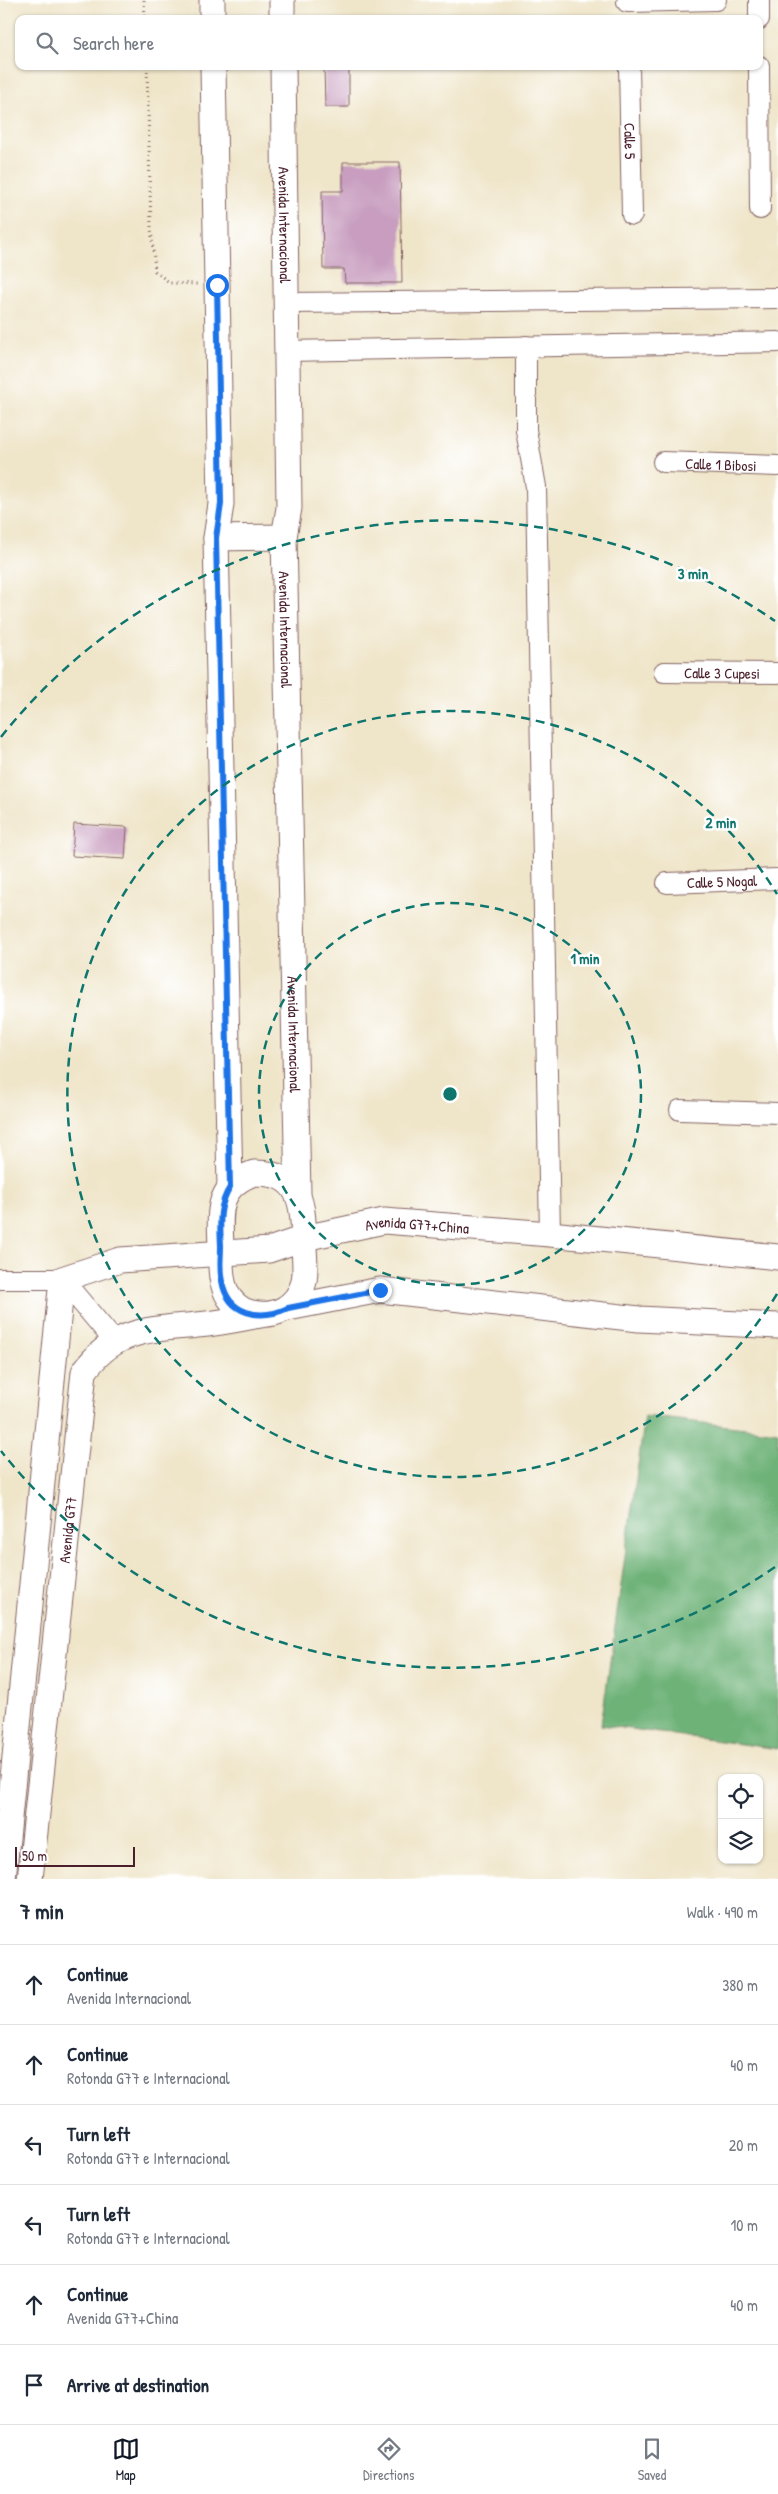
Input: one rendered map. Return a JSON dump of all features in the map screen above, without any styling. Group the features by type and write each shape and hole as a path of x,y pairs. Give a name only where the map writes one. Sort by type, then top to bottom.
{"main road":[{"path":"212,0 212,15"},
{"path":"282,0 282,15"},
{"path":"213,70 221,504 216,538 230,1187"},
{"name":"Avenida Internacional","path":"283,70 289,508 284,537 298,1193"},
{"path":"216,538 284,537"},
{"path":"261,1316 241,1309 226,1294 221,1280 220,1213 222,1199 230,1187 240,1178 254,1173 268,1173 280,1176 298,1193 302,1205 304,1238 303,1284 298,1297 288,1308"},
{"name":"Avenida G77+China","path":"62,1280 120,1260 221,1255 269,1250 304,1238 384,1221 550,1234 778,1257"},
{"name":"Avenida G77","path":"3,1879 62,1280"},
{"path":"288,1308 380,1290 639,1319 778,1326"},
{"name":"Avenida G77","path":"30,1879 84,1372 96,1354 115,1342 143,1330 208,1324 275,1314 288,1308"}],"street":[{"path":"628,7 716,0"},
{"path":"759,0 759,15"},
{"name":"Calle 5","path":"629,70 632,214"},
{"path":"759,70 760,209"},
{"path":"287,303 778,298"},
{"path":"286,351 778,342"},
{"path":"526,346 526,430 536,487 550,1234"},
{"name":"Calle 1 Bibosi","path":"663,462 778,466"},
{"name":"Calle 3 Cupesi","path":"664,672 778,673"},
{"name":"Calle 5 Nogal","path":"667,883 778,879"},
{"path":"680,1110 778,1113"},
{"path":"0,1279 62,1280 115,1342"}],"path":[{"path":"144,0 145,15"},
{"path":"147,70 151,227 155,271 170,283 217,285"}],"green space":[{"path":"645,1416 778,1432 778,1749 601,1725"}],"building":[{"path":"324,70 349,70 349,107 325,107"},
{"path":"343,162 400,162 402,283 345,283 344,269 323,269 322,191 343,191"},
{"path":"74,824 127,827 125,859 72,856"}],"route":[{"path":"217,285 221,504 216,538 230,1187 222,1199 220,1213 221,1280 226,1294 235,1305 247,1312 261,1316 275,1314 288,1308 380,1290"}]}
